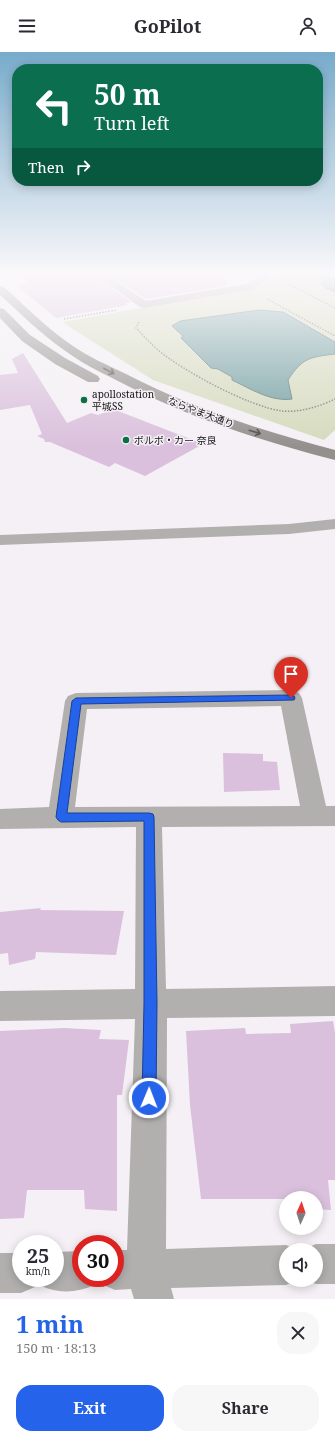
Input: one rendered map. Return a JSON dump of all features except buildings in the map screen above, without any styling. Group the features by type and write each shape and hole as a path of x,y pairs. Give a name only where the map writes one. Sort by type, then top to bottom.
{"street":[{"path":"19,331 26,338 60,361 106,386"},
{"name":"ならやま大通り","path":"48,331 79,355 135,385 165,398 246,429 335,455"},
{"path":"0,540 289,529 335,524"},
{"path":"0,819 61,817 325,816 291,698 76,701 61,817"},
{"path":"149,817 151,1004 138,1279 279,1266"},
{"path":"0,1006 335,1001"},
{"path":"323,1264 335,1264"},
{"path":"0,1274 12,1273"}],"path":[{"path":"139,331 158,350 202,379 260,406 283,411 296,410 324,404 335,399"}],"green space":[{"path":"76,331 335,331 335,430 324,440 153,380"}],"water":[{"path":"178,331 316,331 335,342 335,354 319,356 302,363 288,380 292,399 276,399 261,394 232,380 232,377 218,369 211,368 181,338 183,336"}],"place":[{"name":"apollostation 平城SS","path":"84,400"},
{"name":"ボルボ・カー 奈良","path":"126,440"}],"route":[{"path":"149,1098 151,1004 149,817 61,817 76,701 291,698"}]}
